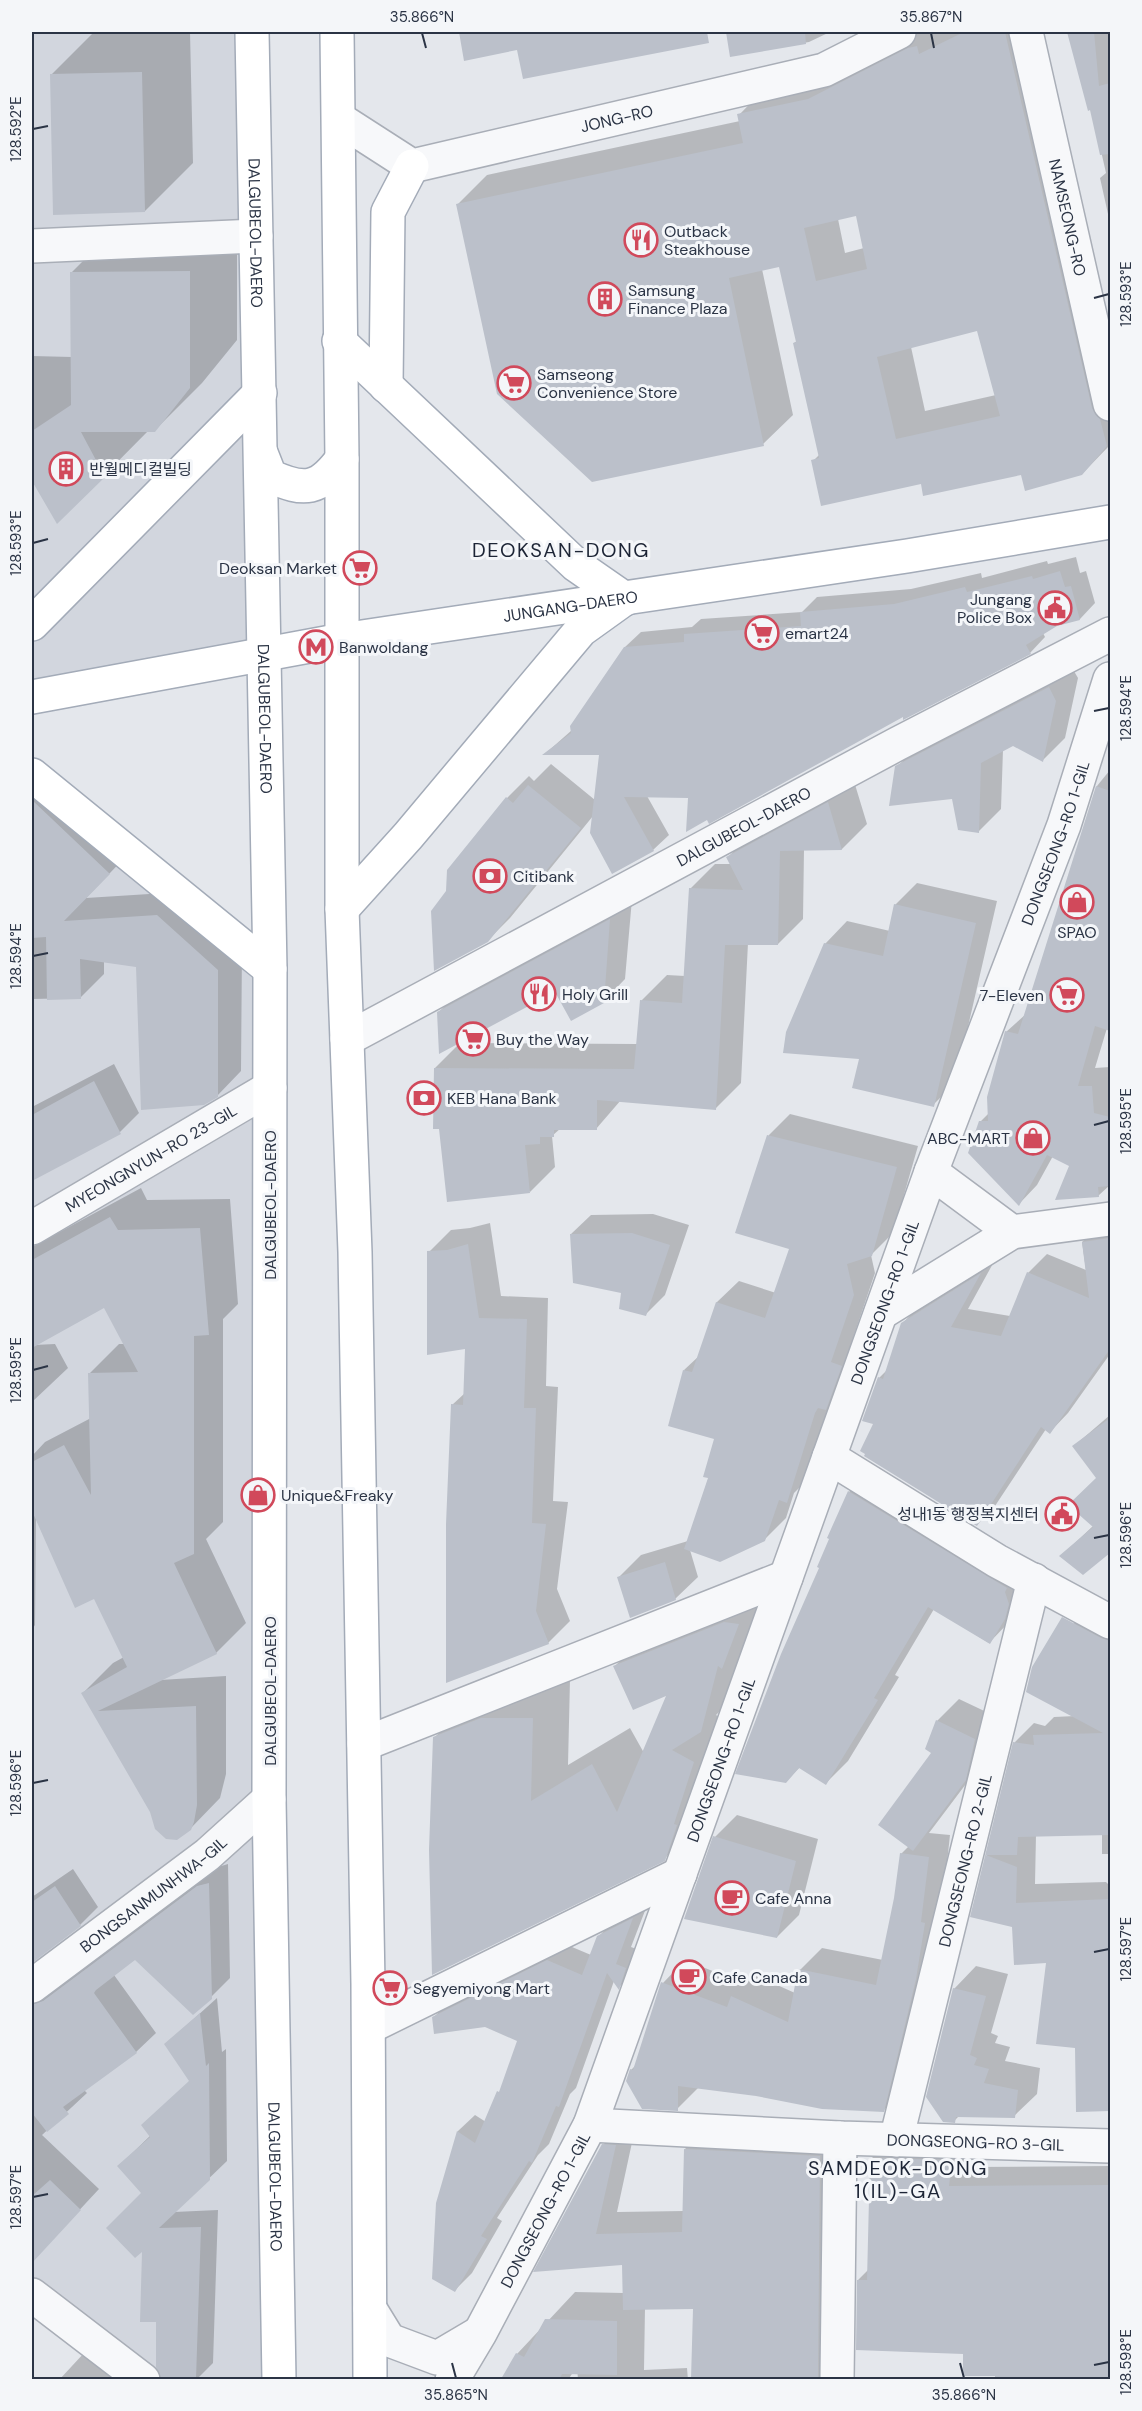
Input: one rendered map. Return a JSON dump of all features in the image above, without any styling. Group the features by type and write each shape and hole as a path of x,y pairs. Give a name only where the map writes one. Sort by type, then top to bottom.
{"main road":[{"name":"DALGUBEOL-DAERO","path":"252,32 270,969 269,1799 279,2379"},
{"path":"337,32 342,459 342,909 356,1263 369,2027 370,2379"},
{"path":"386,386 388,212 412,166"},
{"path":"339,341 576,565 625,599 581,630 408,836 342,909"},
{"path":"32,624 260,393"},
{"path":"261,453 270,476 290,485 305,486 326,480 342,459"},
{"name":"JUNGANG-DAERO","path":"32,697 342,640 907,556 1110,522"},
{"path":"32,776 270,969"}],"street":[{"name":"JONG-RO","path":"412,166 824,70 899,32"},
{"name":"NAMSEONG-RO","path":"1026,32 1110,404"},
{"path":"339,119 412,166"},
{"path":"32,246 256,236"},
{"name":"DALGUBEOL-DAERO","path":"347,1039 897,744 1110,634"},
{"name":"DONGSEONG-RO 1-GIL","path":"452,2379 480,2333 590,2124 931,1172 1064,825 1110,679"},
{"name":"MYEONGNYUN-RO 23-GIL","path":"32,1228 270,1088"},
{"path":"931,1172 1012,1232"},
{"path":"881,1313 1012,1232 1110,1219"},
{"path":"829,1457 997,1561 1110,1622"},
{"path":"364,1744 786,1577"},
{"name":"DONGSEONG-RO 2-GIL","path":"896,2140 1034,1580"},
{"name":"BONGSANMUNHWA-GIL","path":"32,1986 207,1855 269,1799"},
{"path":"369,2027 680,1874"},
{"name":"DONGSEONG-RO 3-GIL","path":"590,2124 840,2138 1110,2146"},
{"path":"837,2379 840,2138"},
{"path":"32,2295 143,2379"},
{"path":"370,2309 388,2340 437,2358 480,2333"}],"shaded area":[{"path":"32,32 253,32 263,655 32,696"},
{"path":"32,770 270,969 279,2379 142,2379 32,2295"}],"building":[{"path":"459,32 707,32 709,43 523,79 517,50 464,61"},
{"path":"726,32 805,32 806,44 730,57"},
{"path":"964,32 1005,32 1092,408 1100,419 1107,446 1082,475 1025,491 1021,475 923,496 921,484 821,506 811,460 819,458 793,343 796,342 779,267 729,278 764,446 592,482 497,394 456,204 743,143 737,114 808,99 908,48 917,46 919,54","holes":["856,216 867,269 816,281 804,228","977,331 1000,416 896,439 877,357"]},
{"path":"1067,32 1094,32 1099,86 1110,83 1110,154 1100,155 1090,110 1088,111"},
{"path":"142,72 145,212 53,215 50,74"},
{"path":"190,271 190,388 155,432 81,432 105,477 57,524 32,481 32,431 71,405 70,272"},
{"path":"1060,571 1065,587 1071,586 1080,620 1057,626 1026,645 1031,654 903,720 903,717 709,824 707,820 686,832 688,798 624,797 654,851 612,874 590,833 599,755 542,755 571,733 570,726 624,647 684,642 684,634 801,626 800,612 894,604 965,587 967,592 1032,576 1033,579"},
{"path":"1049,687 1056,701 1043,762 1013,746 981,763 979,833 958,830 952,799 889,806 895,766"},
{"path":"528,785 581,828 488,942 434,971 431,911 446,891 447,870 506,797 513,803"},
{"path":"1096,786 1110,791 1110,1031 1095,1026 1078,1086 1092,1086 1094,1113 1110,1117 1110,1186 1098,1187 1099,1197 1055,1200 1069,1166 1047,1155 1019,1206 968,1153 979,1121 988,1121 987,1097 1005,1031 1018,1034"},
{"path":"32,800 110,874 64,921 157,915 218,970 218,1097 204,1105 141,1110 136,967 80,959 81,999 47,1000 46,937 32,938"},
{"path":"828,802 842,850 780,851 778,945 725,945 716,1110 597,1100 597,1130 554,1130 554,1137 540,1137 540,1144 525,1145 530,1193 447,1202 439,1129 433,1129 434,1068 634,1069 640,1000 682,1003 689,888 743,890 726,857"},
{"path":"894,904 976,923 934,1107 852,1088 859,1059 783,1053 786,1032 824,943 883,956"},
{"path":"610,919 604,1003 571,1021 555,992 439,1054 437,1012"},
{"path":"94,1081 121,1134 32,1181 32,1115"},
{"path":"767,1135 897,1167 872,1256 847,1264 854,1295 831,1362 842,1366 826,1410 818,1408 815,1413 787,1503 779,1500 765,1541 720,1562 684,1549 708,1478 703,1477 714,1439 668,1426 683,1370 692,1372 716,1302 765,1318 789,1249 735,1233"},
{"path":"110,1217 118,1230 200,1228 209,1335 194,1336 194,1554 174,1563 217,1654 98,1711 196,1706 197,1805 191,1830 177,1840 166,1839 155,1829 150,1812 81,1693 127,1667 94,1599 75,1608 32,1511 32,1462 64,1445 91,1495 88,1373 138,1372 104,1308 32,1348 32,1260"},
{"path":"632,1233 670,1245 646,1316 619,1309 621,1293 573,1283 570,1234"},
{"path":"1110,1238 1110,1349 1050,1434 1041,1427 977,1526 864,1456 865,1454 860,1451 873,1424 862,1421 878,1377 883,1379 901,1323 981,1273 951,1327 1001,1336 1027,1272 1089,1298 1082,1242"},
{"path":"468,1244 479,1318 527,1319 524,1408 536,1408 532,1523 546,1524 536,1611 549,1644 446,1683 446,1524 451,1404 463,1405 465,1349 427,1355 427,1251 447,1250"},
{"path":"1110,1418 1110,1553 1083,1575 1059,1556 1093,1527 1068,1505 1096,1478 1072,1446"},
{"path":"848,1491 1007,1588 1005,1592 1009,1604 1005,1619 990,1644 928,1607 874,1698 878,1700 826,1785 799,1768 786,1783 735,1774 781,1654 819,1568 817,1567 829,1539 827,1538"},
{"path":"665,1562 676,1600 630,1618 617,1577"},
{"path":"1062,1617 1110,1641 1110,1835 1018,1837 1017,1855 986,1855 1017,1867 1016,1903 1110,1899 1110,2111 1076,2112 1075,2048 1036,2044 1046,1963 1014,1965 1012,1927 970,1917 1013,1742 1034,1745 1033,1735 1103,1733 1026,1692 1032,1667"},
{"path":"724,1622 739,1624 722,1669 718,1666 701,1732 672,1750 694,1762 665,1861 432,1975 429,1850 433,1737 481,1718 533,1718 531,1801 592,1764 617,1812 666,1696 633,1710 613,1666"},
{"path":"936,1720 975,1739 966,1780 913,1851 878,1825 931,1753 925,1749"},
{"path":"713,1836 796,1861 777,1938 684,1919"},
{"path":"900,1853 929,1857 921,1922 925,1923 916,1979 884,2112 822,2109 756,2096 678,2086 678,2111 642,2109 626,2081 630,2069 633,2070 661,1982 727,2007 731,1996 788,2022 798,1969 876,1985 894,1898"},
{"path":"209,1883 212,1999 193,2015 135,1960 96,1990 94,1993 137,2053 63,2107 69,2114 47,2132 32,2113 32,2004 43,2001 197,1886"},
{"path":"55,1886 81,1926 32,1963 32,1902"},
{"path":"633,1918 616,1964 626,1968 619,1990 607,1973 559,2107 556,2106 532,2163 529,2161 481,2236 487,2239 455,2292 432,2279 436,2203 457,2131 475,2143 497,2091 499,2092 517,2041 485,2027 434,2034 432,2017 547,1960 582,1975 597,1936"},
{"path":"953,1988 986,1996 970,2055 977,2058 974,2065 989,2069 984,2083 1018,2090 1015,2118 956,2117 955,2123 943,2122 926,2097"},
{"path":"200,2013 206,2066 209,2063 210,2180 159,2228 201,2227 196,2379 161,2379 156,2367 156,2322 140,2322 142,2252 135,2258 106,2228 141,2193 117,2166 150,2137 141,2125 189,2081 164,2044"},
{"path":"602,2144 616,2145 596,2234 682,2232 684,2149 820,2156 818,2379 691,2379 693,2309 623,2310 622,2265 533,2272"},
{"path":"870,2158 952,2160 949,2186 1110,2185 1110,2379 995,2379 995,2376 963,2376 963,2354 856,2350 857,2280 867,2280"},
{"path":"50,2180 81,2210 32,2263 32,2196"},
{"path":"545,2319 617,2321 617,2375 562,2374 560,2378 562,2379 501,2379 516,2353 524,2357"}],"place":[{"name":"Outback Steakhouse","path":"641,240"},
{"name":"Samsung Finance Plaza","path":"605,299"},
{"name":"Samseong Convenience Store","path":"514,383"},
{"name":"반월메디컬빌딩","path":"66,469"},
{"name":"Deoksan Market","path":"360,568"},
{"name":"Jungang Police Box","path":"1055,608"},
{"name":"emart24","path":"762,633"},
{"name":"Banwoldang","path":"316,647"},
{"name":"Citibank","path":"490,876"},
{"name":"SPAO","path":"1077,902"},
{"name":"Holy Grill","path":"539,994"},
{"name":"7-Eleven","path":"1067,995"},
{"name":"Buy the Way","path":"473,1039"},
{"name":"KEB Hana Bank","path":"424,1098"},
{"name":"ABC-MART","path":"1033,1138"},
{"name":"Unique&Freaky","path":"258,1495"},
{"name":"성내1동 행정복지센터","path":"1062,1514"},
{"name":"Cafe Anna","path":"732,1898"},
{"name":"Cafe Canada","path":"689,1977"},
{"name":"Segyemiyong Mart","path":"390,1988"}],"district":[{"name":"DEOKSAN-DONG","path":"561,550"},
{"name":"SAMDEOK-DONG 1(IL)-GA","path":"898,2180"}]}
